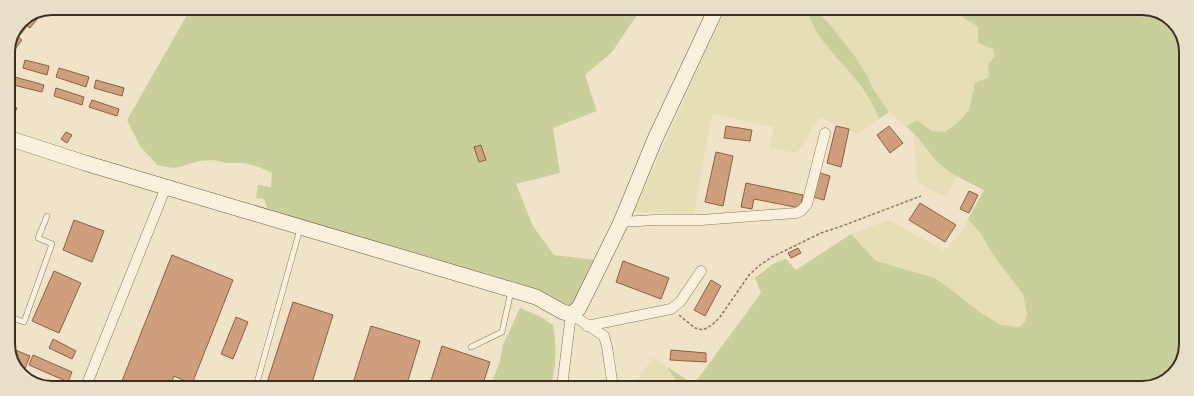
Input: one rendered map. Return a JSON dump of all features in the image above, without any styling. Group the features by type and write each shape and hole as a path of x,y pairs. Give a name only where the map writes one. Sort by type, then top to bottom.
{"street":[{"path":"563,381 571,314 579,308 621,222 655,139 713,15"},
{"path":"621,222 701,220 796,213 801,211 807,204 825,133"},
{"path":"15,140 85,163 536,297 562,312 571,314 604,336 612,381"},
{"path":"88,381 166,187"},
{"path":"588,326 671,309 680,302 701,270"}],"lane":[{"path":"15,319 24,322 52,244 38,238 47,216"},
{"path":"257,381 301,227"},
{"path":"471,348 502,332 512,290"}],"path":[{"path":"671,309 695,328 703,330 720,318 749,275 772,257 821,233 921,196"}],"shaded area":[{"path":"724,15 809,15 820,36 859,85 875,108 879,119 857,134 820,117 797,153 769,148 774,127 712,114 694,213 634,212"},
{"path":"822,15 960,15 978,27 978,43 993,48 995,56 988,64 989,78 975,83 969,109 956,124 943,132 932,131 917,120 906,126 889,112 868,77 839,36"},
{"path":"913,132 927,151 944,167 958,176 945,197 917,182"},
{"path":"968,219 980,233 996,259 1023,294 1027,314 1025,322 1019,327 1001,325 981,313 935,278 876,261 851,234 889,220 944,251 963,229"},
{"path":"653,358 667,367 676,381 636,381"}],"green space":[{"path":"187,15 637,15 612,52 585,75 597,111 553,128 560,173 516,184 533,226 554,255 597,260 578,301 569,305 535,292 296,223 295,217 267,208 264,199 256,198 258,185 271,187 272,173 259,167 244,163 226,163 214,160 199,161 173,168 157,165 140,146 127,120"},
{"path":"809,15 822,15 831,26 856,58 874,90 889,112 879,119 868,96 861,86 820,37"},
{"path":"960,15 1147,15 1163,21 1175,35 1179,49 1179,349 1175,361 1170,369 1159,377 1147,381 696,381 761,293 755,278 773,264 786,259 796,270 851,234 876,261 935,278 981,313 1001,325 1019,327 1025,322 1027,314 1023,294 996,259 980,233 968,219 984,190 958,177 943,167 906,126 917,120 932,131 944,132 956,124 969,110 975,83 989,77 988,64 995,56 993,49 978,43 978,27"},
{"path":"520,308 539,316 553,325 555,356 552,381 492,381 500,361 503,345"},
{"path":"667,367 689,381 676,381"}],"building":[{"path":"38,18 30,28 27,26 21,34 21,31 31,21"},
{"path":"18,37 22,40 15,48"},
{"path":"25,60 49,66 47,75 23,68"},
{"path":"59,68 89,77 86,87 56,77"},
{"path":"15,77 44,85 42,92 15,85"},
{"path":"96,80 124,88 122,96 94,88"},
{"path":"56,88 84,97 82,105 54,96"},
{"path":"92,100 119,109 117,116 89,107"},
{"path":"726,126 752,130 750,141 724,138"},
{"path":"836,126 849,129 841,167 827,163"},
{"path":"889,126 903,143 890,153 877,135"},
{"path":"66,132 72,135 67,143 61,139"},
{"path":"481,145 486,160 479,162 474,147"},
{"path":"716,152 733,156 723,206 705,202"},
{"path":"820,173 830,176 824,200 813,197"},
{"path":"746,183 803,195 800,208 754,199 752,209 741,207"},
{"path":"969,191 978,195 969,213 960,209"},
{"path":"920,203 956,225 945,242 909,220"},
{"path":"74,220 104,231 92,262 63,250"},
{"path":"798,248 801,253 791,258 788,253"},
{"path":"172,255 233,280 193,381 185,381 174,376 172,381 122,381"},
{"path":"623,261 669,278 661,299 616,282"},
{"path":"54,271 81,283 59,333 32,321"},
{"path":"711,280 721,286 705,316 694,310"},
{"path":"293,302 333,315 313,381 268,381"},
{"path":"236,317 248,322 233,359 221,354"},
{"path":"371,326 420,341 408,381 354,381"},
{"path":"53,339 76,351 72,359 49,348"},
{"path":"442,346 490,362 484,381 431,381"},
{"path":"16,350 30,356 25,369 20,363"},
{"path":"671,350 706,353 706,362 670,360"},
{"path":"33,355 72,372 68,381 66,381 29,365"}]}
